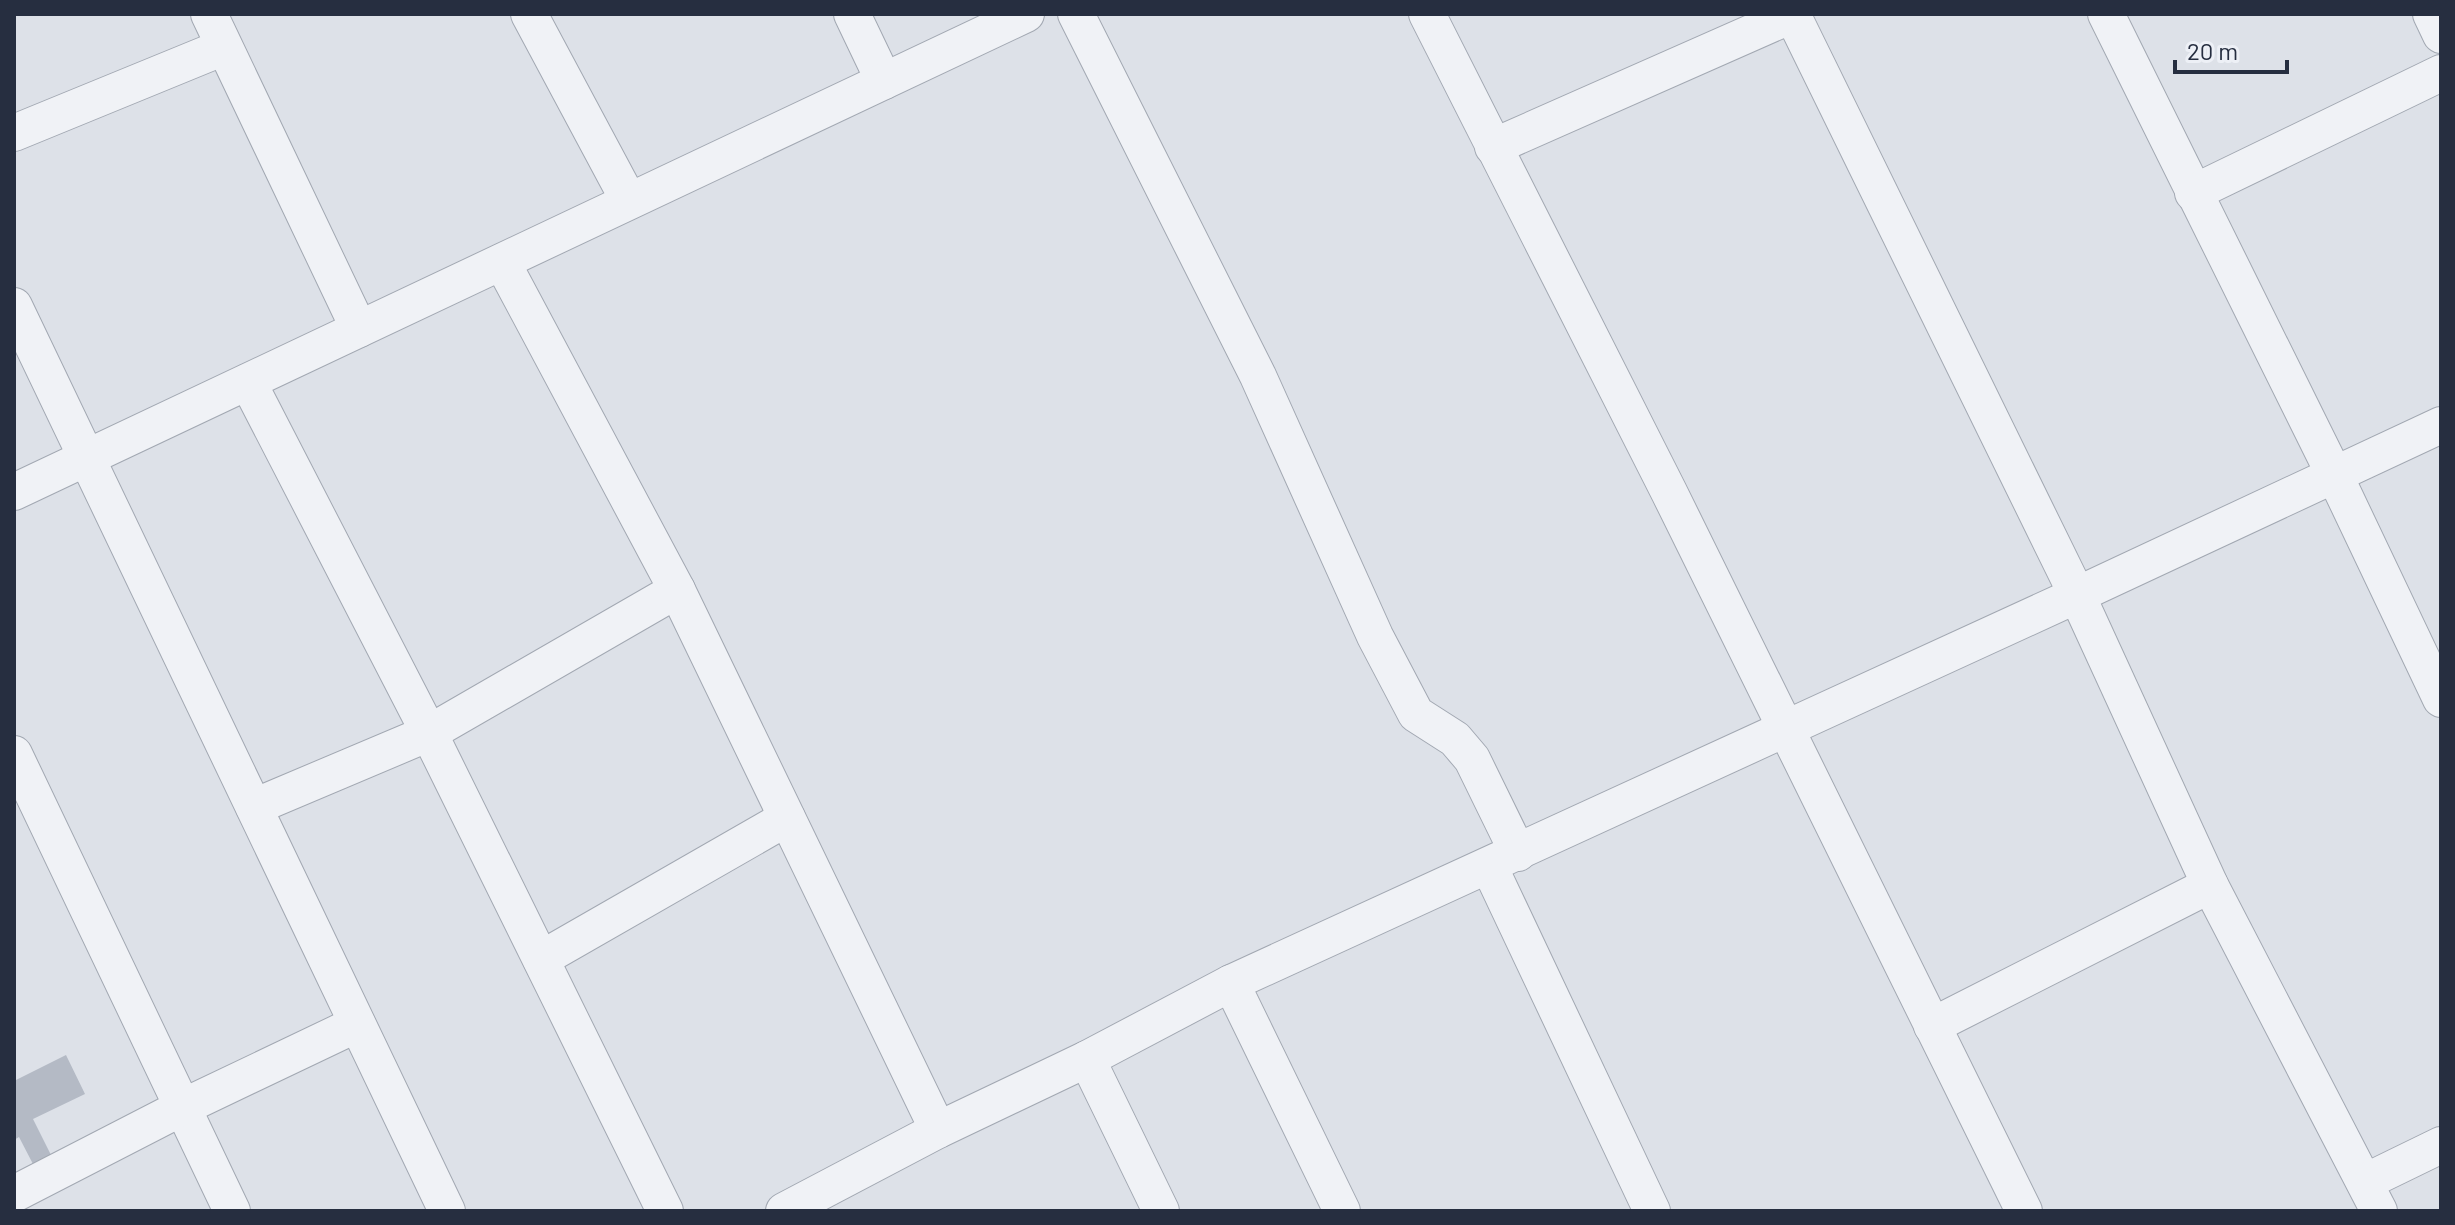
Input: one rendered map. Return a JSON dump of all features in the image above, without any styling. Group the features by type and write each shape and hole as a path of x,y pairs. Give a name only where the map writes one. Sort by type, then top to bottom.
{"street":[{"path":"209,14 359,329"},
{"path":"529,14 629,201"},
{"path":"852,14 884,81"},
{"path":"14,492 1026,14"},
{"path":"1076,14 1258,376 1375,636 1416,714 1455,739 1472,759 1504,860 1652,1211"},
{"path":"1427,14 1787,729 2024,1211"},
{"path":"1493,147 1793,14 2077,595 2210,885 2372,1196 2441,1145"},
{"path":"2106,14 2335,476 2441,699"},
{"path":"2431,14 2441,35"},
{"path":"14,133 224,47"},
{"path":"2193,193 2441,73"},
{"path":"502,262 677,590 938,1130"},
{"path":"14,306 447,1211"},
{"path":"248,382 429,733 665,1211"},
{"path":"784,1211 848,1197 938,1130 1087,1059 1231,983 1504,860 2441,425"},
{"path":"254,807 429,733 677,590"},
{"path":"14,754 232,1211"},
{"path":"541,959 787,818"},
{"path":"1932,1026 2210,885"},
{"path":"1231,983 1342,1211"},
{"path":"14,1194 183,1107 357,1024"},
{"path":"1087,1059 1161,1211"}],"building":[{"path":"66,1055 85,1094 33,1119 52,1157 34,1166 19,1137 14,1140 14,1081"}]}
